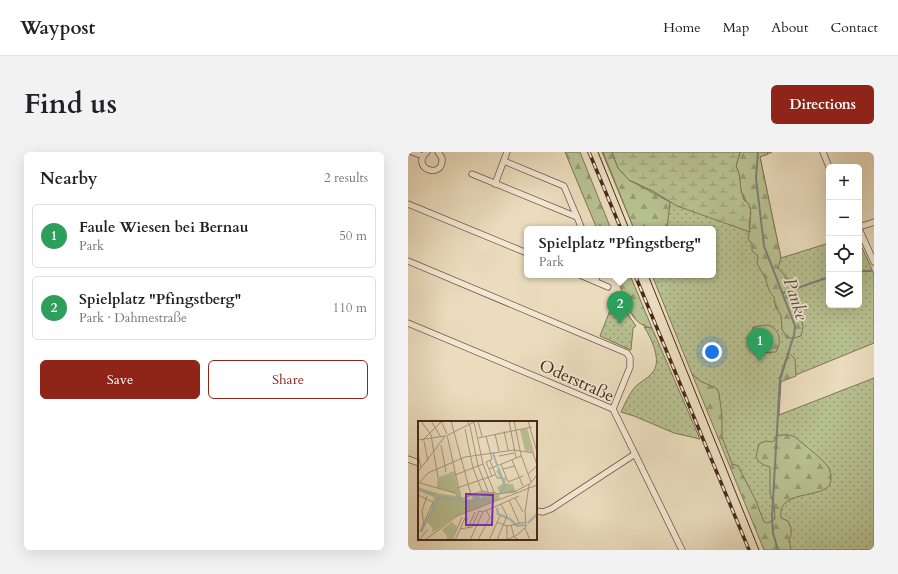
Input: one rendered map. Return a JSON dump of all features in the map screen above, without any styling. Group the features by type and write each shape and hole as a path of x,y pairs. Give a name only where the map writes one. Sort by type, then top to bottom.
{"street":[{"path":"412,152 425,154 422,162 425,168 431,171 439,168 442,162 441,155 438,152"},
{"path":"495,184 507,152"},
{"path":"822,152 828,164"},
{"path":"504,161 564,186 581,226"},
{"path":"472,174 577,217"},
{"path":"408,204 524,252"},
{"path":"862,227 874,222"},
{"path":"862,235 874,262"},
{"path":"408,261 627,353 630,358 630,367 613,409"},
{"path":"586,278 608,287"},
{"path":"595,282 597,278"},
{"name":"Oderstraße","path":"408,323 613,409 682,550"},
{"path":"537,511 543,512 551,510 635,454"},
{"path":"408,459 418,463"}],"green space":[{"path":"565,152 580,152 610,226 596,226"},
{"path":"602,152 772,152 760,157 781,258 826,244 826,308 862,308 862,248 874,274 874,343 781,381 779,415 874,378 874,550 765,550 653,278 716,278 716,226 633,226"},
{"path":"603,152 612,152 618,168 629,180 670,202 667,226 633,226"},
{"path":"612,152 740,152 736,166 739,173 744,200 749,204 751,213 749,223 750,232 677,206 653,191 629,180 618,168"},
{"path":"740,152 767,152 768,154 760,157 781,258 778,268 793,288 791,293 787,296 789,299 796,300 798,305 793,311 794,316 801,317 803,327 801,336 787,338 782,329 781,315 776,308 774,297 770,292 764,275 757,263 758,256 752,251 752,243 748,238 750,211 741,192 739,175 736,166"},
{"path":"617,278 631,278 652,328 644,326 637,321 628,308"},
{"path":"620,294 629,316 636,326 633,328 631,350 600,336 616,295"},
{"path":"768,325 775,330 779,336 778,348 776,352 757,353 749,345 747,338 751,334 753,327"},
{"path":"644,327 652,328 700,439 674,433 621,412 633,390 652,373 655,368 655,350 653,343"},
{"path":"789,353 795,359 796,376 780,382 781,378"},
{"path":"692,374 700,381 716,388 719,393 722,416 722,437 732,464 738,466 755,499 764,522 768,523 775,519 774,504 770,493 770,467 762,464 756,457 759,444 766,441 772,442 775,440 775,437 780,435 793,436 829,468 831,474 830,485 824,490 795,497 787,501 782,508 781,518 788,521 791,528 791,536 789,539 791,550 764,550"}],"waterway":[{"name":"Panke","path":"758,152 756,178 764,246 795,326 794,335 780,378 772,517 773,533 778,550"},
{"path":"862,271 871,271"},
{"path":"783,293 826,278"}],"tram line":[{"path":"598,152 628,226"},
{"path":"649,278 759,550"}],"railway":[{"path":"589,152 620,226"},
{"path":"636,278 749,550"}],"place":[{"name":"Spielplatz \"Pfingstberg\"","path":"620,324"},
{"name":"Faule Wiesen bei Bernau","path":"760,361"}]}
